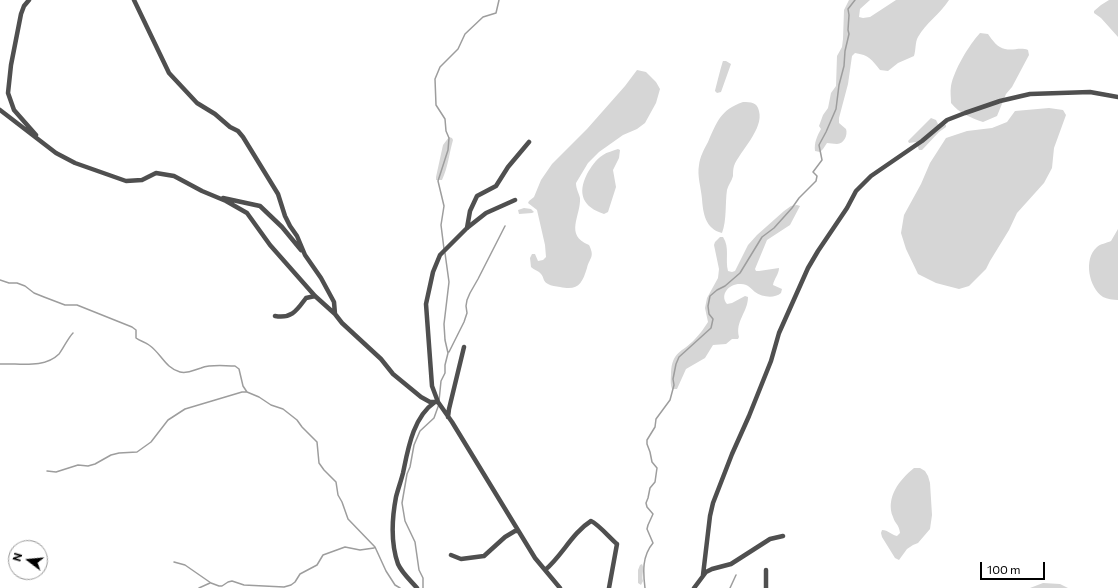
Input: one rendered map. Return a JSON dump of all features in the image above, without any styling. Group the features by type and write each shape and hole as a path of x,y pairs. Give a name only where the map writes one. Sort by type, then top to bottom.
{"street":[{"path":"29,0 24,6 21,14 11,66 8,93 14,110 41,141"},
{"path":"134,0 169,73 197,103 215,114 230,127 238,131 243,137 278,194 285,216 297,236 305,255"},
{"path":"703,575 713,503 771,361 779,333 808,268 847,208 856,191 871,176 922,141 947,120 965,113 1000,101 1030,94 1090,92 1118,97"},
{"path":"0,110 56,154 75,163 126,181 142,180 156,173 174,176 226,201 247,213 270,245 315,296 381,359 393,374 421,397 430,402 436,402"},
{"path":"467,228 470,211 477,196 496,186 508,167 529,142"},
{"path":"212,195 260,206 282,227 305,255 321,278 334,302 334,314"},
{"path":"515,200 486,213 467,228 440,255 433,272 426,304 432,386 436,402 448,417 535,558 560,588"},
{"path":"275,316 287,317 298,309 306,298 315,296"},
{"path":"448,417 464,347"},
{"path":"417,588 399,565 394,547 393,514 409,443 424,413 429,406 436,402"},
{"path":"545,570 552,564 583,526 591,521 596,523 604,533 617,544 610,588"},
{"path":"451,556 461,559 484,556 506,537 515,531 518,531"},
{"path":"694,588 706,572 731,564 770,539 784,536"},
{"path":"766,570 766,588"}],"shaded area":[{"path":"849,0 870,0 860,9 859,17 863,18 870,17 896,0 949,0 918,37 914,56 898,63 888,71 880,70 864,55 855,53 852,56 848,84 839,118 839,123 846,129 846,136 839,144 827,143 820,152 815,151 816,140 821,129 819,126 823,115 828,108 831,93 836,86 837,56 842,47 844,10"},
{"path":"1109,0 1118,0 1118,37 1101,18 1094,13 1094,11"},
{"path":"980,33 988,34 995,43 1002,48 1025,49 1028,50 1029,55 1012,87 1006,94 997,116 983,122 961,112 951,103 951,86 959,65"},
{"path":"723,61 731,64 721,92 717,93 715,91"},
{"path":"637,70 646,72 656,82 660,89 656,103 645,123 637,129 623,135 599,152 588,163 576,183 580,198 580,205 575,230 581,241 589,245 592,252 591,257 581,282 575,287 566,288 549,285 545,282 540,273 531,267 530,258 532,254 535,254 538,261 543,260 546,257 545,245 537,210 528,203 534,197 541,180 552,164 587,129"},
{"path":"743,102 751,102 755,104 758,108 760,118 751,140 734,166 732,178 727,190 724,228 722,233 716,231 708,224 704,214 699,177 699,165 704,150 720,118 729,109"},
{"path":"1049,108 1063,110 1066,115 1054,148 1052,168 1044,183 1017,213 1009,230 986,269 969,286 959,289 936,283 918,274 906,249 901,233 904,215 921,184 930,163 946,138 967,131 992,128 1007,122 1015,111"},
{"path":"931,118 936,120 938,124 946,125 946,127 939,132 922,150 919,150 916,142 909,143 908,141"},
{"path":"449,137 453,140 446,170 442,180 436,180 443,145"},
{"path":"618,149 620,150 619,158 613,170 616,187 608,212 604,214 591,208 587,204 582,194 582,188 587,174 596,161 608,152"},
{"path":"791,206 800,206 790,225 767,240 755,269 756,271 759,271 779,268 773,285 782,289 781,293 768,297 758,294 749,286 743,284 737,284 730,287 725,293 724,297 727,304 745,296 748,297 746,307 740,321 738,339 732,339 726,344 713,345 705,358 686,369 677,389 672,389 671,373 673,360 678,353 697,337 708,322 705,308 707,298 718,278 719,269 714,245 715,242 720,237 723,237 727,249 728,271 735,271 748,245 757,235 784,211"},
{"path":"524,208 531,209 534,212 519,214 518,210"},
{"path":"1118,229 1118,300 1105,298 1098,293 1091,280 1089,266 1093,252 1098,246 1111,241"},
{"path":"914,468 920,468 925,471 930,483 932,515 930,529 918,543 907,549 899,560 895,558 881,533 882,530 884,530 897,536 900,533 891,510 892,496 899,483"},
{"path":"642,564 643,581 641,585 638,583 638,570"},
{"path":"1043,583 1060,584 1068,588 1030,588"}],"waterway":[{"path":"444,249 441,225 444,206 438,181 448,150 449,138 446,131 445,119 436,105 435,79 440,67 458,49 465,34 483,17 496,13 499,0"},
{"path":"645,588 644,564 649,548 653,543 647,529 653,514 647,507 646,503 650,488 655,482 657,468 652,462 647,440 655,427 656,419 670,400 674,385 673,379 676,364 679,357 711,328 713,319 709,314 708,306 710,296 740,273 762,237 774,228 799,198 816,181 817,176 813,172 822,160 819,145 836,109 849,34 848,9 855,0"},
{"path":"449,352 464,322 467,313 467,300 470,293 505,226"},
{"path":"439,401 441,381 445,373 448,353 444,324 449,282 445,253"},
{"path":"0,280 9,283 17,283 44,297 65,305 77,305 132,327 136,330 136,338 153,348 167,364 180,372 188,372 213,366 235,366 239,369 243,386 247,392 259,397 271,405 283,409 297,420 317,442 319,463 336,482 338,495 348,519 375,547 386,571 395,585 400,588"},
{"path":"0,364 31,364 46,362 59,354 73,333"},
{"path":"47,471 56,472 78,465 88,466 95,464 111,455 137,452 151,442 168,420 185,409 242,392 247,392"},
{"path":"423,588 423,578 419,570 415,542 405,521 402,503 414,445 420,431 434,418 439,404"},
{"path":"174,562 185,565 211,583 219,586 232,581 244,585 284,587 291,585 300,574 317,565 323,555 345,547 360,550 374,548"},
{"path":"730,588 736,575"},
{"path":"199,588 210,583"}]}
